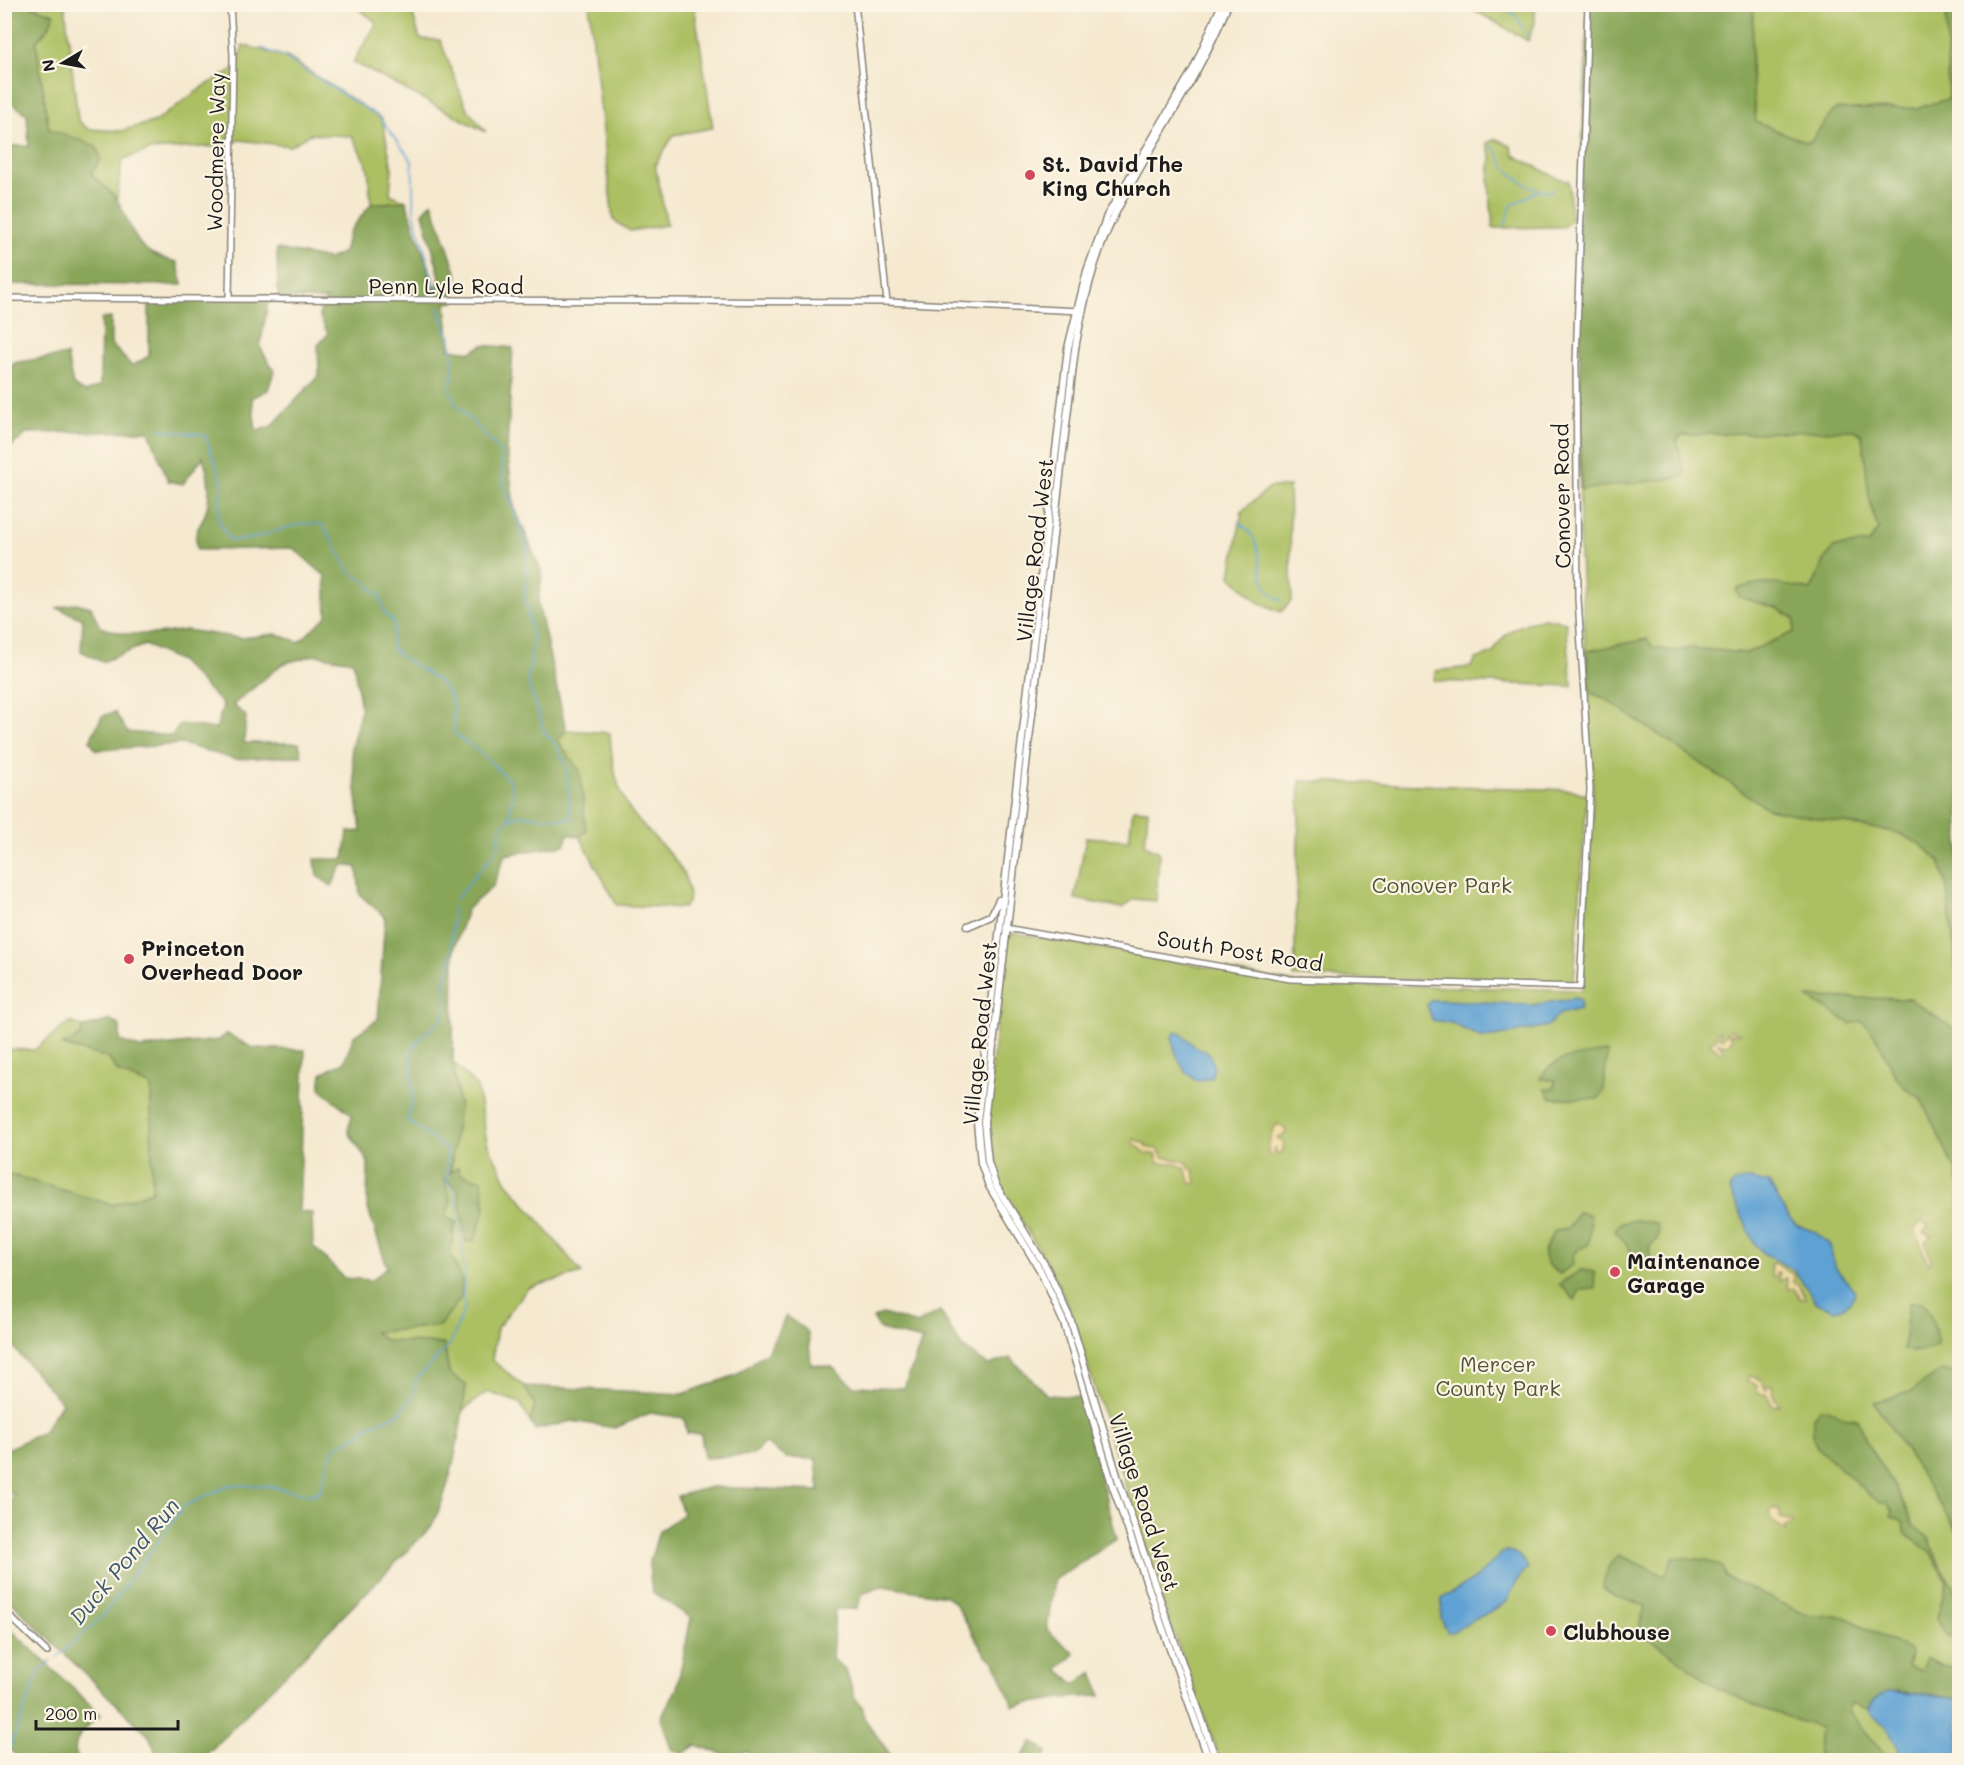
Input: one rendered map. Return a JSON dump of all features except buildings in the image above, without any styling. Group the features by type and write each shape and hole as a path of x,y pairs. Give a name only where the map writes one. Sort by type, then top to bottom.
{"main road":[{"path":"1079,311 1096,242 1107,216 1194,68 1222,4"},
{"path":"1079,311 1113,218 1207,55 1228,4"},
{"name":"Village Road West","path":"1079,311 1068,348 977,1122 981,1163 995,1198 1040,1270 1064,1323 1111,1479 1209,1761"},
{"name":"Village Road West","path":"1079,311 984,1122 988,1162 1001,1195 1046,1267 1071,1321 1119,1482 1216,1761"},
{"path":"968,926 991,916 998,904 1010,800 1016,784"}],"street":[{"name":"Woodmere Way","path":"229,299 233,44 231,4"},
{"path":"855,4 887,302 1079,311"},
{"name":"Conover Road","path":"1580,987 1590,789 1578,599 1576,353 1588,4"},
{"name":"Penn Lyle Road","path":"4,298 887,302"},
{"name":"South Post Road","path":"1006,928 1290,979 1580,987"},
{"path":"4,1611 47,1652"}],"green space":[{"path":"5,4 28,5 54,14 49,27 36,42 49,129 96,146 101,159 91,174 118,201 133,233 144,248 152,254 177,262 183,285 5,284 5,146 29,146 27,114 5,99"},
{"name":"Mercer County Park","path":"1638,4 1959,5 1959,1760 1220,1760 1159,1592 1071,1312 1054,1275 1000,1186 992,1167 985,1124 1007,936 1015,933 1297,983 1582,990 1593,793 1580,555 1579,411 1590,7"},
{"path":"1657,4 1754,5 1751,71 1756,122 1809,143 1835,109 1917,108 1948,99 1946,5 1959,5 1959,988 1946,882 1940,861 1920,844 1898,833 1768,809 1604,698 1590,693 1587,651 1647,639 1653,647 1672,651 1692,648 1746,653 1794,632 1794,618 1776,608 1739,597 1736,589 1773,584 1811,590 1826,557 1835,547 1869,543 1879,529 1871,506 1861,434 1854,430 1681,435 1677,441 1685,473 1682,477 1581,490 1579,227 1588,5 1649,7"},
{"path":"28,5 65,5 78,120 88,129 121,131 156,121 203,87 236,68 243,45 287,57 382,119 392,168 390,194 406,201 371,204 368,168 352,136 310,134 290,146 240,140 220,146 150,150 122,160 117,199 91,174 96,146 49,130 36,41 49,27"},
{"path":"360,5 410,5 420,39 440,40 466,107 486,132 353,62 377,23 358,8"},
{"path":"589,5 694,5 713,128 674,135 655,165 667,225 630,231 613,220"},
{"path":"1465,5 1535,5 1535,23 1528,41"},
{"path":"1496,139 1511,146 1514,155 1555,177 1569,181 1571,220 1564,227 1493,228 1489,182 1491,156 1487,143"},
{"path":"406,201 436,292 440,277 423,213 432,202 457,274 454,302 446,303 450,349 471,352 483,345 513,348 507,450 514,506 542,574 538,603 566,730 558,741 580,771 586,831 580,837 568,834 565,845 505,855 493,886 467,909 454,949 453,1062 459,1105 450,1173 458,1167 460,1174 482,1180 485,1208 475,1240 466,1242 458,1189 444,1178 451,1202 445,1217 456,1222 450,1252 462,1280 461,1298 439,1326 374,1332 386,1341 444,1344 449,1373 466,1385 455,1458 438,1512 431,1527 201,1760 159,1760 149,1736 5,1596 5,1509 14,1494 5,1493 5,1450 43,1432 62,1403 5,1338 4,1107 8,1174 113,1205 152,1191 151,1086 119,1073 108,1058 62,1045 81,1036 83,1027 111,1020 120,1026 120,1041 140,1048 219,1040 227,1034 253,1048 305,1050 299,1212 312,1213 313,1246 344,1278 372,1280 387,1267 367,1206 368,1162 348,1131 352,1115 320,1089 322,1073 344,1062 354,1036 378,1019 385,917 360,895 357,867 342,865 332,886 317,876 315,859 344,859 348,832 361,831 351,748 361,709 353,661 315,655 282,664 233,705 246,716 244,743 299,743 302,756 234,759 182,744 96,750 90,740 102,716 115,712 127,732 172,736 180,724 216,729 223,705 180,661 145,645 102,662 81,651 83,619 57,608 76,603 91,607 100,627 126,634 157,634 186,630 241,638 276,634 299,642 327,616 325,576 293,548 197,550 196,532 205,514 209,493 203,457 183,484 168,481 149,431 28,433 10,447 5,446 4,413 9,412 12,363 67,355 73,385 85,392 100,386 101,319 111,318 111,344 132,366 149,356 149,302 269,297 260,347 274,371 268,390 252,398 256,431 272,426 319,375 318,345 328,334 319,315 327,300 278,298 277,249 329,259 344,252 349,232 371,204"},
{"path":"1270,487 1289,487 1292,600 1281,612 1258,602 1231,576 1242,511"},
{"path":"1544,618 1566,622 1572,686 1434,681 1435,671 1471,667 1476,659 1493,653 1507,633"},
{"path":"566,730 610,733 614,770 627,805 677,863 684,875 688,888 688,903 683,908 617,905 580,837 586,831 558,740"},
{"name":"Conover Park","path":"1300,781 1573,790 1587,795 1574,981 1570,983 1294,977"},
{"path":"1133,809 1148,810 1145,845 1159,852 1156,901 1134,899 1122,908 1075,899 1086,837 1129,840"},
{"path":"1807,997 1910,999 1959,1032 1959,1184 1956,1171 1920,1097 1901,1083 1870,1029 1861,1021 1851,1024"},
{"path":"70,1022 83,1027 81,1036 63,1046 108,1058 119,1073 151,1086 152,1191 113,1205 8,1174 4,1049 34,1050"},
{"path":"1607,1052 1604,1091 1598,1099 1551,1098 1545,1089 1553,1088 1556,1080 1540,1079 1552,1065 1569,1058"},
{"path":"453,1062 477,1087 487,1142 507,1182 582,1273 528,1288 497,1328 492,1360 524,1386 535,1405 530,1422 520,1403 487,1392 463,1410 466,1385 449,1373 444,1344 386,1341 373,1332 439,1326 462,1280 450,1252 456,1223 445,1217 443,1177 458,1189 466,1242 485,1207 450,1175 459,1105"},
{"path":"1577,1212 1591,1215 1589,1244 1577,1250 1572,1257 1573,1264 1560,1274 1548,1264 1544,1255 1545,1250 1555,1231 1569,1227"},
{"path":"1634,1220 1656,1223 1658,1227 1658,1236 1649,1246 1652,1269 1645,1269 1615,1230 1619,1224"},
{"path":"1581,1270 1594,1272 1595,1289 1580,1290 1575,1300 1559,1284"},
{"path":"1909,1302 1922,1302 1928,1310 1937,1341 1937,1345 1933,1348 1921,1351 1903,1350"},
{"path":"940,1311 961,1346 988,1365 1011,1358 1047,1395 1079,1397 1117,1539 1054,1580 1047,1630 1075,1654 1058,1669 1075,1684 1093,1672 1101,1696 1062,1698 1013,1706 995,1662 985,1654 955,1603 946,1596 882,1586 862,1594 857,1609 835,1609 832,1659 846,1670 855,1698 863,1708 864,1718 894,1760 752,1760 747,1751 728,1756 696,1745 683,1754 671,1749 661,1718 677,1688 691,1618 652,1592 649,1565 659,1531 683,1514 677,1496 711,1487 819,1491 816,1459 786,1458 764,1443 753,1455 704,1458 701,1434 687,1433 684,1418 650,1413 615,1428 572,1421 535,1430 530,1422 535,1405 524,1386 683,1394 736,1375 767,1352 786,1316 808,1332 811,1364 832,1367 854,1386 904,1388 922,1340 880,1330 873,1318 883,1314 917,1324"},
{"path":"1941,1371 1959,1372 1959,1534 1874,1402 1910,1392"},
{"path":"1827,1408 1843,1417 1857,1419 1869,1447 1900,1495 1913,1525 1929,1538 1937,1559 1959,1598 1959,1641 1946,1635 1937,1618 1947,1581 1930,1552 1906,1534 1903,1522 1891,1516 1893,1511 1886,1503 1880,1503 1870,1495 1817,1447 1813,1438 1813,1417 1820,1409"},
{"path":"1619,1555 1665,1576 1673,1557 1707,1560 1723,1567 1726,1577 1804,1614 1845,1617 1911,1651 1907,1666 1921,1671 1925,1657 1942,1666 1959,1668 1959,1699 1896,1691 1872,1702 1869,1709 1851,1703 1848,1711 1886,1755 1885,1760 1817,1760 1820,1728 1764,1709 1719,1689 1638,1630 1645,1607 1614,1596 1603,1587 1609,1565"},
{"path":"5,1624 101,1715 85,1729 77,1741 75,1747 79,1760 24,1760 5,1747"},
{"path":"1033,1741 1047,1752 1044,1760 1002,1760 1022,1757"}],"sand":[{"path":"1729,1030 1741,1033 1729,1034 1732,1040 1727,1045 1718,1043 1724,1051 1721,1053 1710,1043 1716,1038 1717,1031 1720,1031 1719,1037 1722,1039"},
{"path":"1278,1124 1286,1130 1285,1134 1277,1138 1284,1143 1282,1153 1277,1154 1275,1148 1269,1156 1270,1138"},
{"path":"1134,1139 1149,1148 1158,1149 1163,1157 1187,1162 1189,1168 1194,1170 1196,1183 1191,1184 1185,1168 1174,1163 1157,1163 1157,1155 1146,1153 1134,1143"},
{"path":"1922,1222 1929,1226 1923,1232 1931,1236 1925,1241 1931,1261 1928,1264 1915,1229"},
{"path":"1773,1262 1795,1276 1792,1282 1798,1284 1805,1299 1800,1299 1794,1288 1788,1289 1786,1278 1779,1281 1779,1272 1775,1277 1772,1276 1770,1266"},
{"path":"1750,1376 1761,1380 1766,1390 1768,1385 1772,1385 1773,1395 1779,1405 1773,1406 1767,1395 1757,1393 1757,1385 1747,1381"},
{"path":"1773,1509 1780,1511 1780,1518 1792,1521 1791,1525 1785,1525 1786,1531 1772,1521 1770,1511"}],"water":[{"path":"1575,998 1581,1000 1580,1009 1560,1014 1547,1026 1494,1037 1480,1037 1451,1023 1432,1020 1427,1005 1432,1000 1445,1000 1532,1005"},
{"path":"1176,1032 1183,1035 1194,1046 1210,1054 1214,1069 1211,1078 1197,1081 1183,1067 1173,1044 1172,1037"},
{"path":"1750,1179 1769,1183 1790,1219 1797,1225 1815,1232 1830,1245 1834,1266 1855,1291 1853,1298 1842,1308 1835,1310 1817,1303 1794,1270 1763,1253 1755,1244 1729,1189 1736,1182"},
{"path":"1503,1552 1518,1555 1528,1568 1520,1576 1506,1603 1452,1632 1447,1632 1441,1618 1442,1599 1476,1578"},
{"path":"1888,1691 1959,1699 1959,1760 1905,1760 1887,1728 1871,1714 1869,1709 1872,1702"}],"waterway":[{"path":"1502,4 1516,16 1528,37"},
{"path":"261,48 284,57 379,117 412,161 414,213 438,296"},
{"path":"1490,146 1506,168 1521,181 1540,190 1553,190"},
{"path":"1504,226 1512,205 1539,190"},
{"path":"439,306 445,329 451,337 453,369 450,391 456,404 501,452 503,480 527,548 525,598 533,639 528,682 545,734 553,741 566,765 571,819 518,815 510,819"},
{"path":"158,429 205,435 222,482 218,520 230,540 254,538 300,524 323,525 349,571 367,583 374,592 379,593 385,614 394,623 391,647 443,686 453,705 455,734 485,757 510,781 513,789 509,819 500,829 498,848 455,900"},
{"path":"1238,522 1249,531 1255,541 1265,585 1282,601"},
{"name":"Duck Pond Run","path":"57,1657 102,1617 184,1506 230,1485 268,1486 312,1495 320,1491 331,1453 338,1445 362,1434 367,1427 400,1413 413,1395 416,1379 450,1345 465,1307 461,1239 453,1187 447,1183 447,1150 407,1120 413,1096 411,1051 420,1038 442,1019 448,1002 445,984 451,961 453,907"},
{"name":"Duck Pond Run","path":"9,1750 39,1671 51,1661"}],"railway":[{"path":"4,1753 15,1760"}],"place":[{"name":"St. David The King Church","path":"1030,175"},
{"name":"Princeton Overhead Door","path":"129,959"},
{"name":"Maintenance Garage","path":"1615,1272"},
{"name":"Clubhouse","path":"1551,1631"}]}
